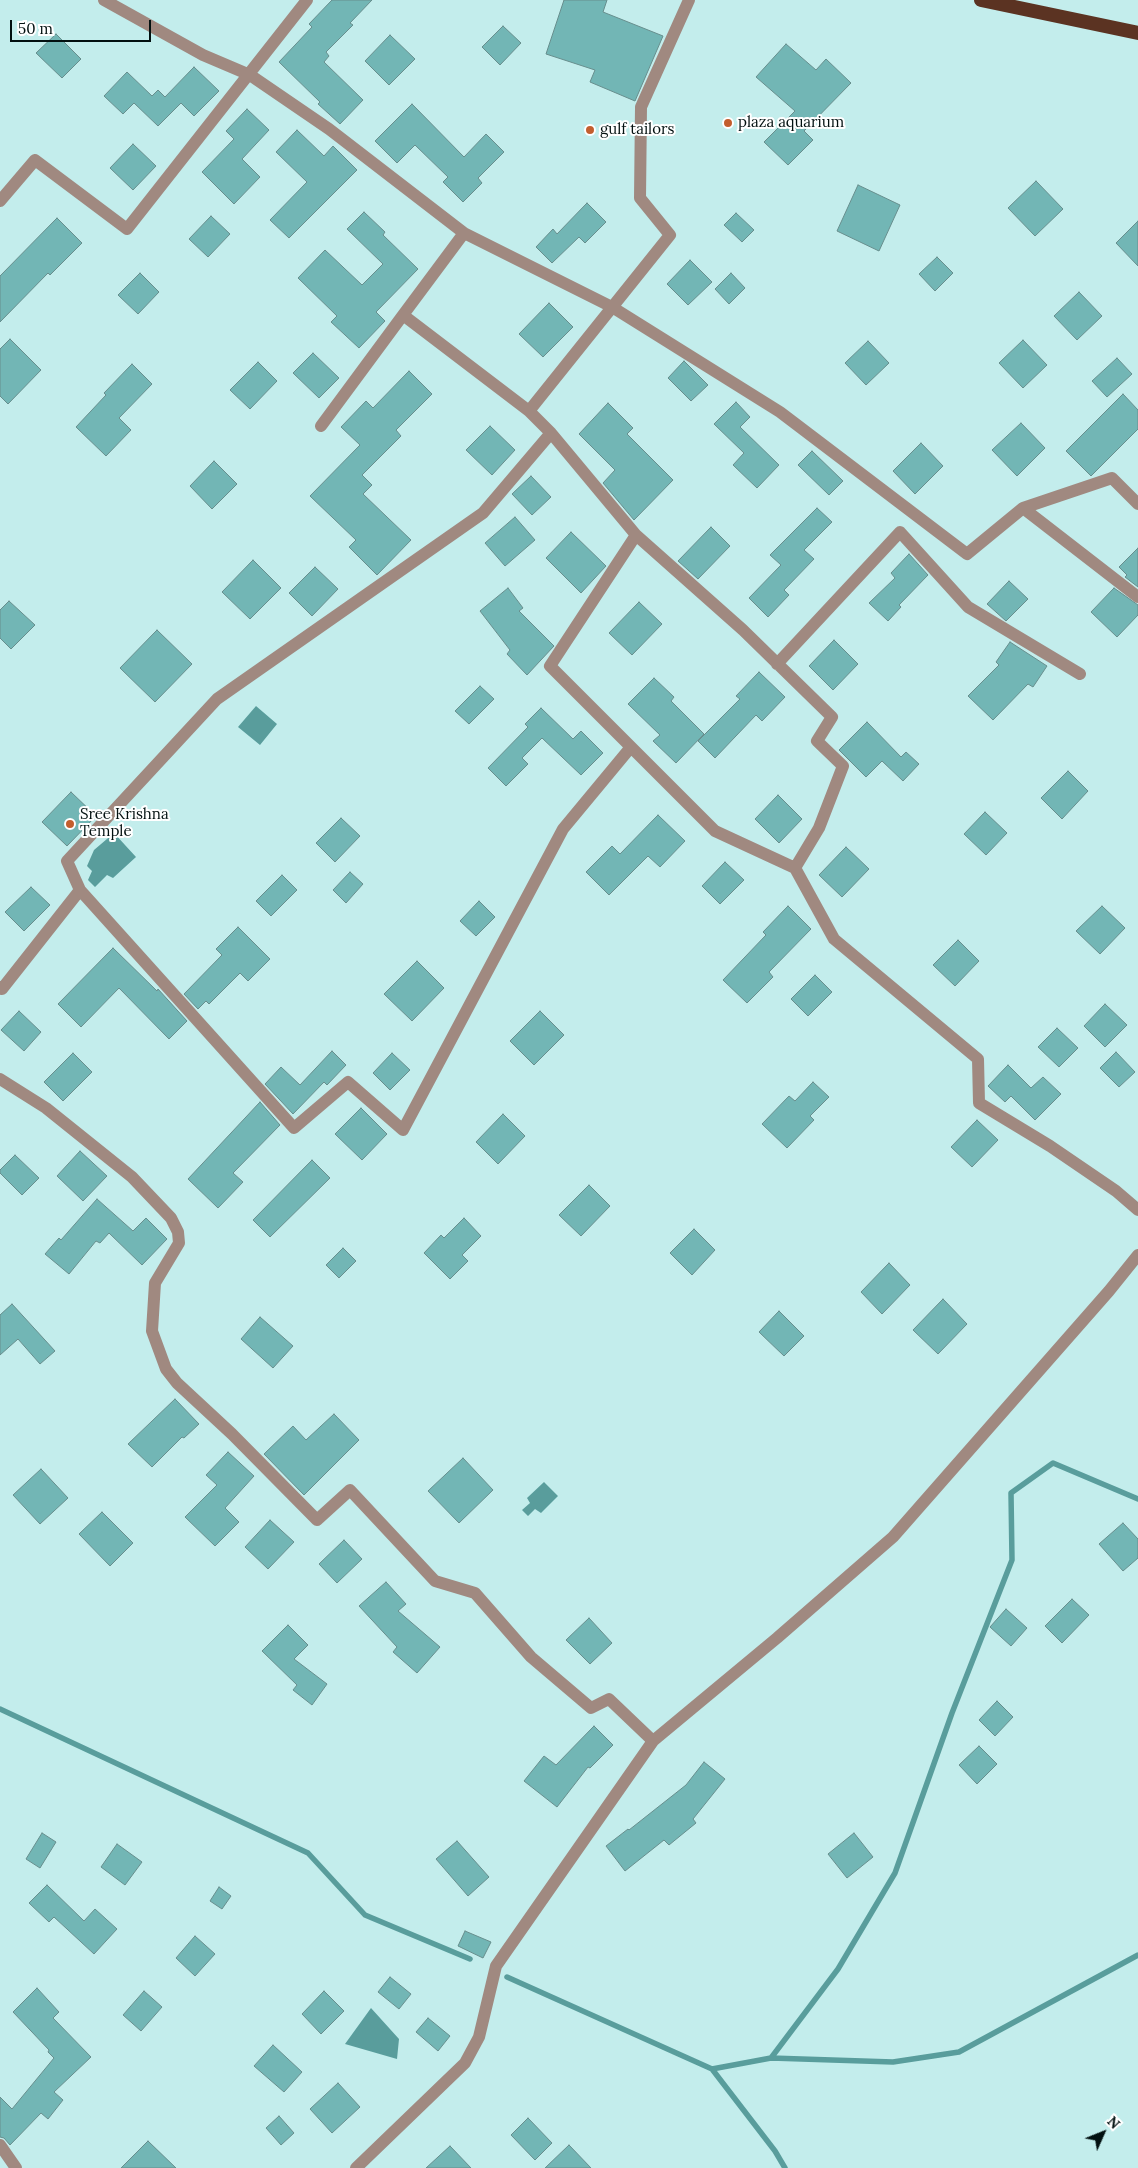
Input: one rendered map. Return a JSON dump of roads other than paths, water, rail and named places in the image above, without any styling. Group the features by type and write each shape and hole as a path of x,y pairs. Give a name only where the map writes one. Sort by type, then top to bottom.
{"highway":[{"path":"981,0 1138,33"}],"street":[{"path":"104,0 204,55 250,75 330,129 464,234 612,307 780,412 967,554 1022,508 1112,478 1138,504"},
{"path":"0,201 35,160 127,229 250,75 307,0"},
{"path":"529,411 670,236 640,198 641,107 690,0"},
{"path":"321,426 464,234"},
{"path":"403,315 529,411 551,433 636,535 832,716 817,741 843,766 819,828 795,868"},
{"path":"551,433 483,513 216,699 67,861 80,890 294,1128 348,1082 403,1130 563,829 631,747"},
{"path":"1022,508 1138,597"},
{"path":"777,664 900,532 968,607 1080,674"},
{"path":"636,535 550,666 715,831 795,868 834,939 978,1059 979,1103 1050,1146 1116,1191 1138,1210"},
{"path":"1,990 80,890"},
{"path":"0,1079 46,1108 132,1177 172,1218 180,1243 155,1283 152,1331 166,1369 177,1383 232,1434 317,1520 350,1490 436,1581 475,1593 531,1657 591,1708 609,1699 653,1741"},
{"path":"356,2168 465,2063 480,2037 496,1966 653,1741 777,1638 893,1537 1109,1291 1138,1255"},
{"path":"0,2145 16,2168"}],"water":[{"path":"256,706 277,724 260,745 238,727"},
{"path":"114,833 136,857 113,878 107,875 95,887 88,880 92,871 87,866 94,850"},
{"path":"544,1482 558,1496 541,1513 535,1509 528,1516 522,1510 530,1503 527,1498"},
{"path":"371,2008 399,2039 397,2059 345,2044"}],"waterway":[{"path":"771,2058 838,1969 895,1873 952,1713 1012,1560 1011,1493 1053,1463 1138,1499"},
{"path":"0,1709 308,1853 365,1915 470,1959"},
{"path":"712,2069 771,2058 893,2062 959,2052 1138,1955"},
{"path":"507,1977 712,2069 775,2151 785,2168"}],"place":[{"name":"plaza aquarium","path":"728,123"},
{"name":"gulf tailors","path":"590,130"},
{"name":"Sree Krishna Temple","path":"70,824"}]}
